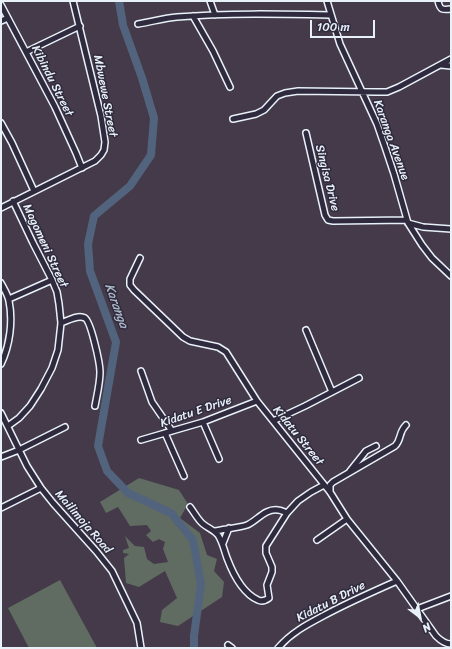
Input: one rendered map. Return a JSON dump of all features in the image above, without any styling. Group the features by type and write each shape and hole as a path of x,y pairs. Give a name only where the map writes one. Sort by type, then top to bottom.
{"street":[{"name":"Mbwewe Street","path":"1,208 95,161 104,150 105,142 101,116 73,1"},
{"path":"210,1 215,15"},
{"name":"Karanga Avenue","path":"327,1 340,44 377,124 408,221 422,245 432,258 451,276"},
{"path":"438,1 439,7 443,9 451,9"},
{"name":"Kibindu Street","path":"1,5 55,107 82,168"},
{"path":"138,24 176,17 193,16 282,14 330,15"},
{"path":"193,16 213,51 230,87"},
{"path":"1,21 8,18"},
{"path":"26,52 80,26"},
{"path":"233,119 256,114 264,110 277,96 284,93 387,92 451,59"},
{"path":"441,65 451,66"},
{"path":"1,123 34,191"},
{"name":"Singisa Drive","path":"306,133 324,215 328,220 408,221"},
{"name":"Magomeni Street","path":"8,426 19,418 30,406 52,368 58,350 61,323 57,292 13,202"},
{"path":"408,221 423,227 451,229"},
{"name":"Kidatu Street","path":"140,258 130,279 130,285 134,290 183,337 190,341 218,347 226,352 257,401 330,492 347,519 397,581 436,636 442,642 451,644"},
{"path":"9,299 52,280"},
{"path":"1,283 9,299 11,319 9,341 1,364"},
{"path":"61,323 80,316 87,320 100,366 95,406"},
{"path":"306,330 332,392"},
{"path":"141,371 152,402 172,431"},
{"path":"273,421 359,378"},
{"name":"Kidatu E Drive","path":"141,440 203,422 257,401"},
{"name":"Mailimoja Road","path":"1,412 27,466 41,488 112,571 138,623 141,648"},
{"path":"203,422 219,459"},
{"path":"330,492 330,485 333,482 395,446 398,443 401,431 406,425"},
{"path":"1,457 19,450 65,427"},
{"path":"165,433 184,476"},
{"path":"348,473 366,451 376,446"},
{"path":"190,507 203,524 215,531 223,543 228,559 239,583 250,596 261,601 265,601 269,598 267,585 272,572 272,567 266,553 266,546 287,513 298,501 324,485"},
{"path":"1,508 41,488"},
{"path":"215,531 245,526 264,513 272,510 287,513"},
{"path":"317,540 347,519"},
{"path":"223,543 229,528"},
{"name":"Kidatu B Drive","path":"278,648 285,640 301,628 335,609 397,581"},
{"path":"417,609 451,596"}],"green space":[{"path":"139,478 179,490 188,504 180,518 200,533 207,555 217,559 214,571 224,582 222,597 178,626 160,622 162,610 177,598 165,571 139,587 126,583 124,558 129,554 123,553 123,550 129,548 125,536 135,546 144,547 147,559 154,564 168,562 163,549 165,542 159,539 153,542 146,535 151,531 147,525 130,526 118,507 106,513 100,502"},
{"path":"60,580 97,648 29,648 8,608"}],"waterway":[{"name":"Karanga","path":"119,1 123,25 142,78 154,118 151,155 130,186 94,216 88,244 90,271 116,342 98,446 107,471 128,493 171,513 193,540 201,584 194,636 194,648"}]}
